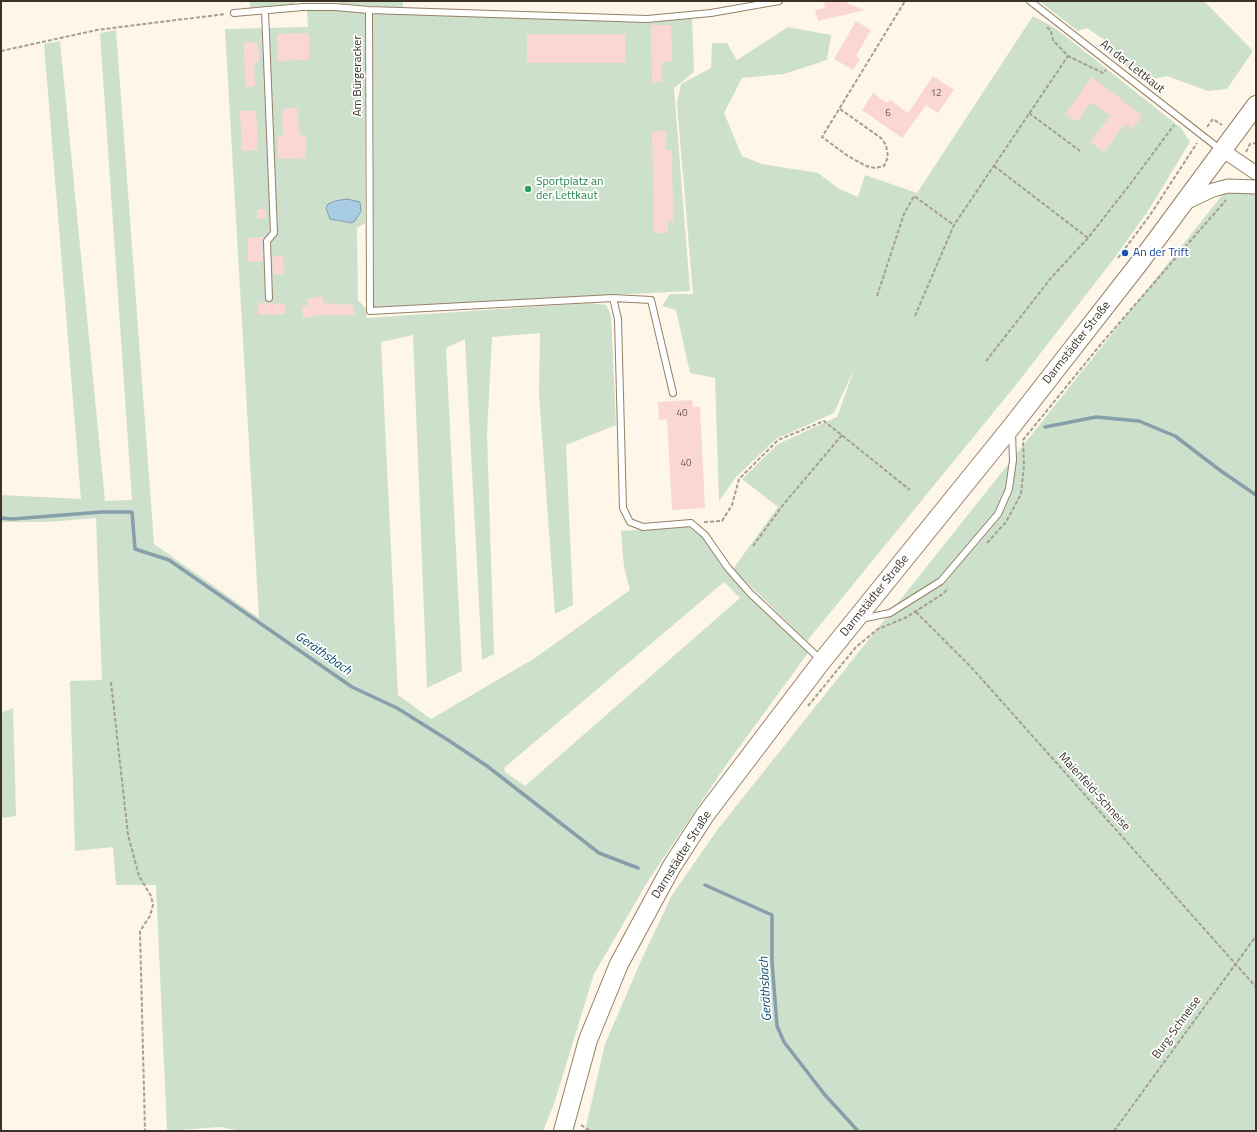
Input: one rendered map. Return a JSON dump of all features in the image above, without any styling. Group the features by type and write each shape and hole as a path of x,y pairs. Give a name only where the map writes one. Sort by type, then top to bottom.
{"main road":[{"name":"Darmstädter Straße","path":"564,1129 588,1040 619,964 672,866 705,815 822,661 1012,426 1184,204 1234,133 1256,105"}],"street":[{"path":"1222,150 1256,173"},
{"path":"1184,204 1213,190 1228,186 1241,185 1256,187"}],"lane":[{"path":"234,13 303,7 647,19 711,13 778,1"},
{"name":"An der Lettkaut","path":"1030,1 1222,150"},
{"path":"266,10 274,233 267,241 270,298"},
{"name":"Am Bürgeracker","path":"369,10 370,311 613,298"},
{"path":"673,393 651,300 613,298 618,318 622,508 630,522 643,527 690,523 705,535 728,568 750,593 822,661"},
{"path":"855,620 890,613 941,581 998,514 1009,489 1013,460 1012,426"}],"path":[{"path":"840,109 881,138 886,145 888,157 884,166 875,168 866,166 848,156 822,137 905,1"},
{"path":"1,51 97,30 234,13"},
{"path":"1046,26 1051,31 1053,40 1068,56 1103,73 1111,65"},
{"path":"915,316 954,225 1068,56"},
{"path":"1030,113 1080,151"},
{"path":"986,361 1051,278 1088,238 1179,118"},
{"path":"1118,258 1150,215 1213,119 1250,144"},
{"path":"994,166 1088,238"},
{"path":"982,548 1006,522 1021,494 1024,465 1023,440 1101,344 1222,205 1229,192 1228,186"},
{"path":"877,296 904,214 914,196 954,225"},
{"path":"690,523 722,521 732,505 739,479 778,440 824,421 910,490"},
{"path":"753,546 782,505 842,435"},
{"path":"806,708 856,647 878,629 915,612 944,593 949,587"},
{"name":"Maienfeld-Schneise","path":"915,612 972,668 1256,987"},
{"path":"111,682 128,836 139,876 151,896 153,904 150,916 140,931 145,1131"},
{"name":"Burg-Schneise","path":"1114,1131 1256,936"},
{"path":"582,1118 581,1125 590,1131"}],"green space":[{"path":"250,1 295,1 295,4 250,8"},
{"path":"340,1 403,1 403,8 340,4"},
{"path":"1039,1 1204,1 1253,51 1227,89 1208,91 1167,76 1145,81 1105,51 1109,43 1087,28 1078,31"},
{"path":"336,9 365,11 365,223 357,228 358,300 366,309 367,318 590,303 606,305 611,315 616,425 566,445 573,605 555,614 539,394 540,333 492,337 487,434 494,654 482,660 465,339 446,348 462,671 427,688 413,335 381,342 398,695 431,719 535,658 630,590 624,567 621,531 691,526 703,537 727,571 745,592 808,653 724,768 648,881 594,974 554,1104 543,1131 242,1131 220,1127 167,1131 156,885 116,885 113,847 75,851 70,681 102,680 96,518 46,522 1,522 1,495 81,499 44,44 60,41 105,501 132,500 100,33 116,30 154,544 259,618 225,29 308,27 307,10","holes":["724,582 740,598 525,786 505,772 504,768"]},
{"name":"Sportplatz an der Lettkaut","path":"373,13 647,22 692,17 694,72 674,88 690,291 374,307"},
{"path":"1033,16 1055,28 1181,128 1190,142 1148,211 1113,260 1015,386 807,641 733,569 778,507 742,479 778,444 837,417 855,367 834,413 776,439 736,477 719,501 715,378 690,373 676,310 662,306 670,294 693,294 677,103 681,84 711,68 712,43 727,43 737,60 788,27 831,35 827,60 784,74 742,78 724,113 742,156 762,164 818,173 839,189 858,197 865,175 917,193"},
{"path":"1235,179 1256,192 1256,1131 585,1131 605,1044 640,963 672,895 718,829"},
{"path":"13,708 16,816 1,818 1,713"}],"water":[{"path":"347,199 360,202 361,211 355,221 352,223 330,219 326,208 328,204"}],"building":[{"path":"823,1 847,1 848,4 865,10 818,21 815,10 825,8"},
{"path":"856,21 871,30 856,56 860,59 853,70 834,59"},
{"path":"651,25 671,25 672,62 662,62 662,81 652,82"},
{"path":"309,33 309,60 278,61 277,34"},
{"path":"527,34 625,34 625,63 527,63"},
{"path":"244,42 258,42 259,62 254,63 255,86 245,87"},
{"path":"933,76 954,90 938,113 926,105 902,138 862,110 873,93 887,103 890,100 908,113"},
{"path":"1092,77 1142,115 1132,130 1125,124 1104,152 1090,142 1110,116 1091,102 1077,122 1065,114"},
{"path":"297,108 300,135 306,135 306,158 278,159 278,136 283,136 282,109"},
{"path":"240,111 256,111 258,150 242,151"},
{"path":"652,131 666,131 666,150 672,150 673,222 668,222 668,233 654,233"},
{"path":"257,209 266,209 266,218 257,219"},
{"path":"264,237 262,241 263,261 248,262 248,238"},
{"path":"283,256 284,274 273,274 272,257"},
{"path":"322,296 324,303 354,305 354,315 319,315 304,318 301,307 308,305 307,299"},
{"path":"258,303 285,304 285,314 258,315"},
{"path":"692,400 693,407 700,407 705,508 672,510 667,419 659,420 658,402"}],"waterway":[{"path":"1045,427 1096,417 1139,421 1175,436 1221,471 1256,495"},
{"name":"Geräthsbach","path":"1,518 12,519 102,512 132,512 135,549 169,560 352,687 397,708 487,766 599,853 638,868"},
{"name":"Geräthsbach","path":"705,885 772,915 772,961 777,1026 784,1042 825,1095 858,1131"}],"place":[{"name":"Sportplatz an der Lettkaut","path":"528,189"},
{"name":"An der Trift","path":"1125,253"}]}
